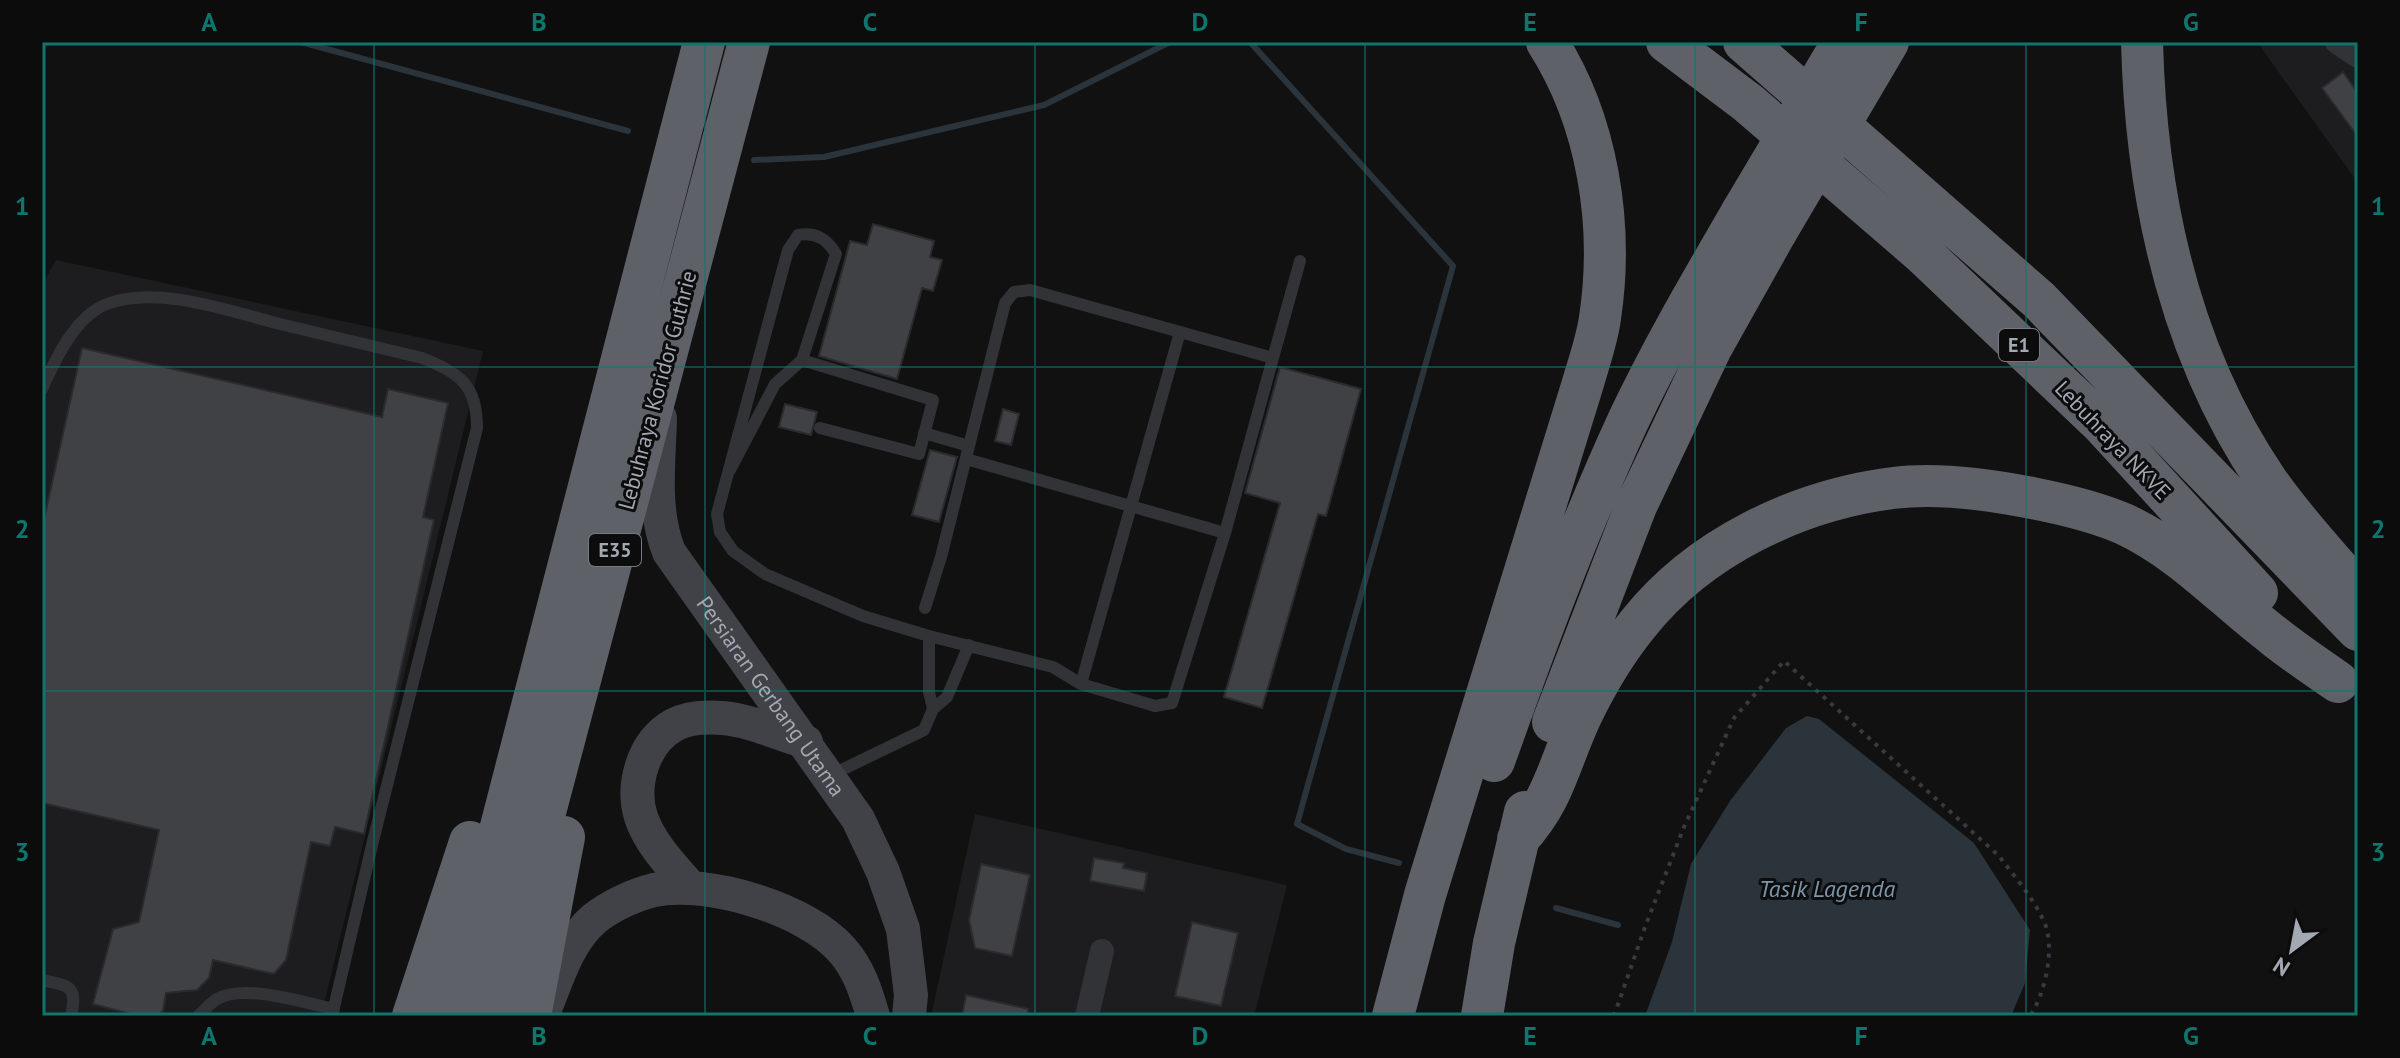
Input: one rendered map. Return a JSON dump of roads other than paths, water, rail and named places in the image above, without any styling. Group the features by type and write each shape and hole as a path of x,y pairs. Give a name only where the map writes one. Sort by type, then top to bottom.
{"highway":[{"name":"Lebuhraya Koridor Guthrie","path":"452,1016 704,42"},
{"name":"Lebuhraya Koridor Guthrie","path":"491,1016 749,42"},
{"path":"1393,1016 1425,895 1600,321 1605,251 1604,213 1598,176 1576,98 1547,42"},
{"name":"Lebuhraya NKVE","path":"1667,42 1748,103 1922,253 2057,381 2102,424 2348,692"},
{"name":"Lebuhraya NKVE","path":"1744,42 2039,300 2358,630"},
{"path":"1784,42 1915,162 2039,300"},
{"path":"1482,1016 1494,943 1518,839 1548,734 1636,506 1711,348 1759,222 1843,42"},
{"path":"1425,895 1452,864 1470,835 1558,582 1629,420 1678,321 1759,222 1888,42"},
{"path":"2142,42 2147,135 2159,214 2173,276 2191,329 2222,401 2267,481 2358,592"},
{"path":"1518,839 1537,818 1554,786 1593,692 1636,625 1687,573 1741,538 1821,503 1895,487 1984,488 2079,507 2125,525 2171,551 2272,636 2348,692"},
{"path":"413,1016 499,749 514,721 534,697"},
{"path":"530,1016 572,797 575,756 568,726"}],"main road":[{"name":"Persiaran Gerbang Utama","path":"662,374 657,510 661,532 669,552 858,819 883,872 903,929 911,995 909,1016"},
{"path":"691,888 654,842 642,820 637,800 638,777 646,756 659,736 675,724 723,718 806,742"},
{"path":"542,1016 568,954 581,932 594,919 614,906 655,890 691,888 753,900 782,910 828,937 843,951 864,985 873,1016"}],"street":[{"path":"1087,1016 1102,951"}],"lane":[{"path":"730,470 775,384 802,360 836,254 820,237 810,233 798,235 788,250 717,514 720,532 733,551 765,574 863,616 1053,667 1081,684 1155,706 1172,703 1225,533 1300,261"},
{"path":"925,608 1005,303 1014,292 1030,290 1273,358"},
{"path":"42,389 54,363 77,329 91,315 106,305 134,298 181,300 422,358 454,373 466,383 477,405 477,428 333,1012 266,995 239,993 218,998 198,1016"},
{"path":"1081,684 1180,332"},
{"path":"802,360 933,400 919,454 820,428"},
{"path":"924,433 968,452 1133,507 1225,533"},
{"path":"929,636 929,692 933,709"},
{"path":"828,776 924,730 933,709 947,697 969,645"},
{"path":"42,980 68,986 73,992 75,1000 71,1016"}],"water":[{"name":"Tasik Lagenda","path":"1807,716 1819,719 1974,843 2030,930 2025,983 2011,1016 1645,1016 1672,942 1691,864 1730,801 1786,728"}],"waterway":[{"path":"301,42 628,131"},
{"path":"754,160 824,157 1044,105 1170,42"},
{"path":"1250,42 1453,266 1297,824 1346,849 1399,863"},
{"path":"1556,908 1618,925"}]}
